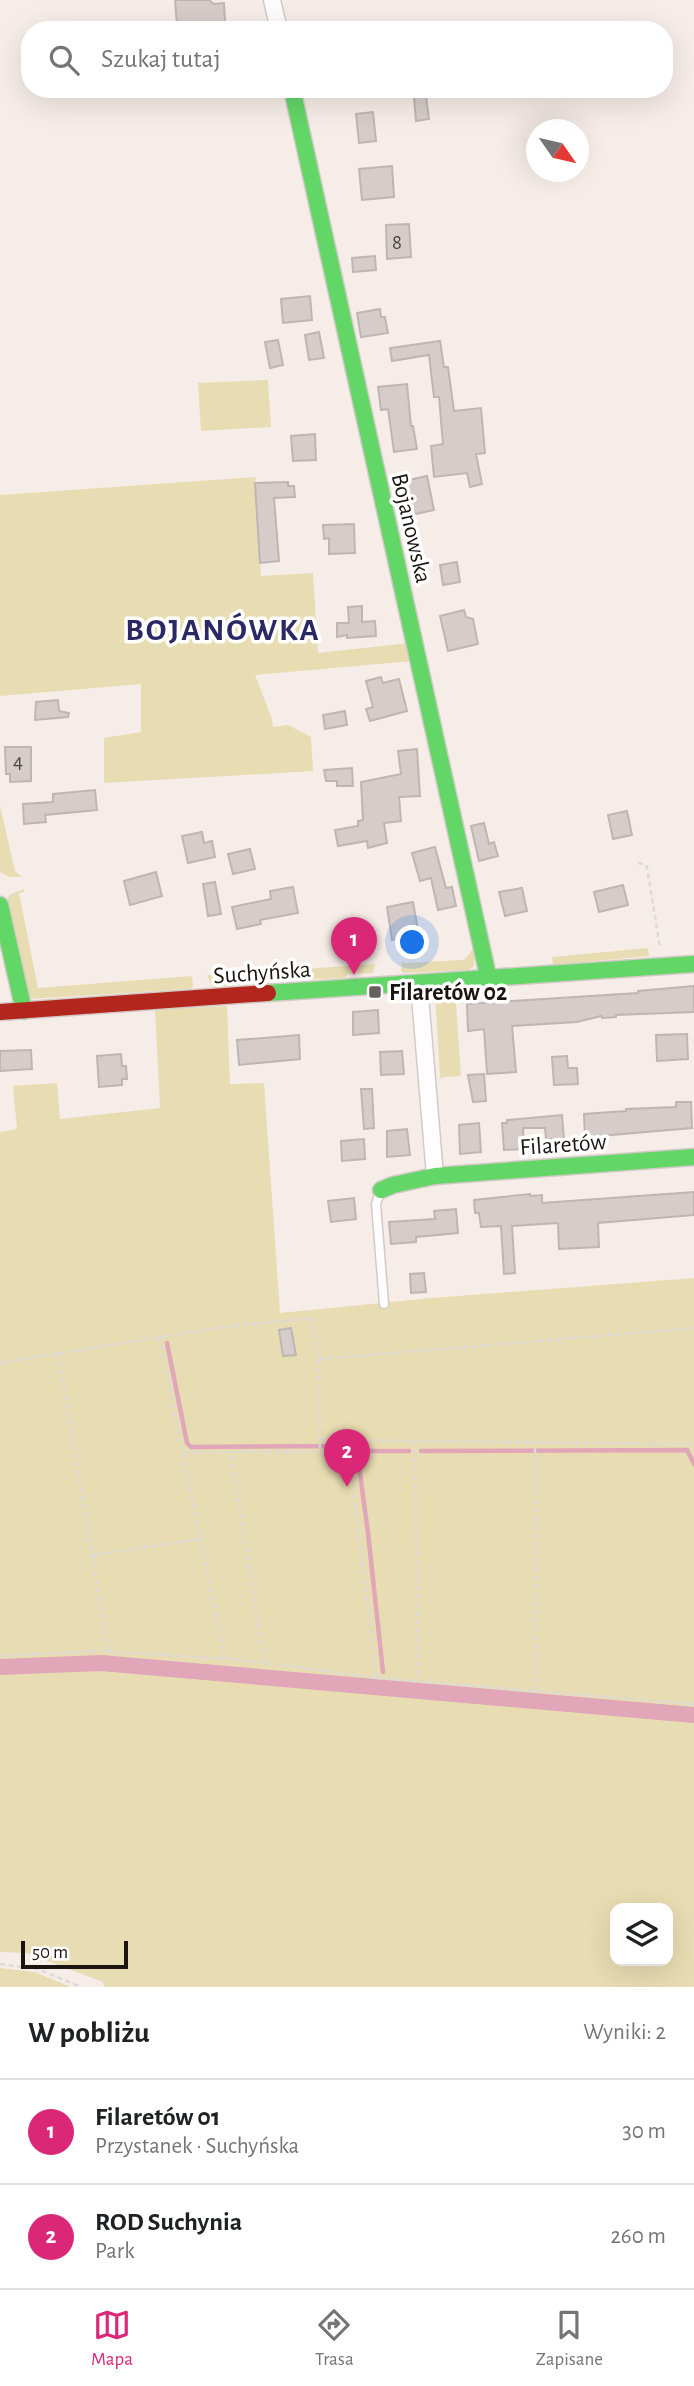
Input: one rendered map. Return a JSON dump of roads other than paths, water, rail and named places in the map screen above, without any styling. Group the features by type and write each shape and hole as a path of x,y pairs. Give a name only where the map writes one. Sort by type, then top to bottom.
{"street":[{"path":"272,0 277,21"},
{"name":"Bojanowska","path":"294,98 488,976"},
{"path":"0,905 24,1011"},
{"name":"Suchyńska","path":"0,1012 419,984 488,976 694,964"},
{"path":"419,984 435,1176"},
{"name":"Filaretów","path":"381,1190 435,1176 694,1157"}],"lane":[{"path":"381,1190 376,1204 384,1304"}],"waterway":[{"path":"167,1343 187,1443 191,1447 349,1446 357,1451 383,1672"},
{"path":"421,1451 687,1450 694,1464"},
{"path":"357,1451 409,1451"},
{"path":"0,1667 101,1663 694,1715"},
{"path":"384,1682 385,1689"}],"place":[{"name":"Filaretów 01","path":"354,975"},
{"name":"Filaretów 02","path":"375,992"},
{"name":"ROD Suchynia","path":"347,1487"}],"district":[{"name":"BOJANÓWKA","path":"223,629"}]}
